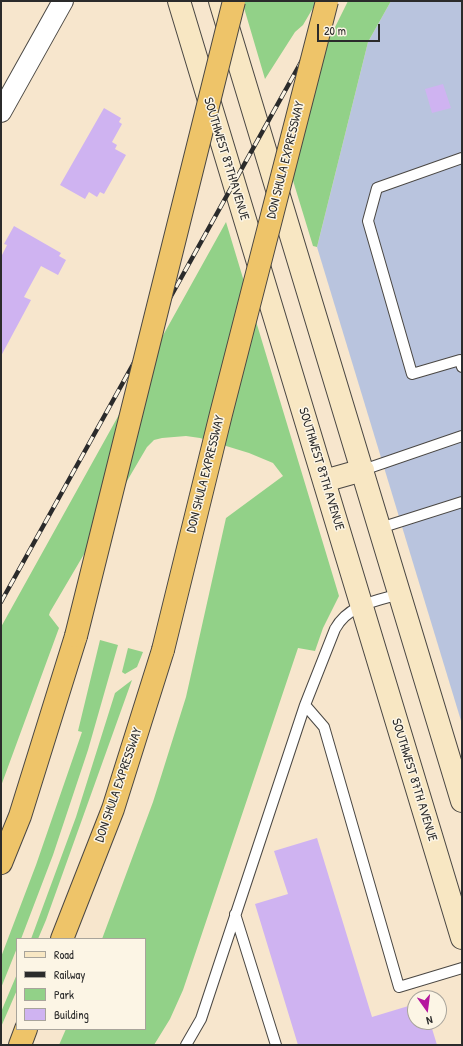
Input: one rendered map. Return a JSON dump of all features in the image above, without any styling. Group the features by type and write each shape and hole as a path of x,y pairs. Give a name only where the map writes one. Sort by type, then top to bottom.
{"highway":[{"path":"1,863 20,816 76,636 234,1"},
{"name":"DON SHULA EXPRESSWAY","path":"62,938 113,809 162,650 327,1"},
{"path":"20,1045 26,1030"}],"main road":[{"name":"SOUTHWEST 87TH AVENUE","path":"179,1 462,938"},
{"path":"220,1 462,801"},
{"path":"324,481 363,470"}],"street":[{"path":"1,112 63,1"}],"lane":[{"path":"462,158 377,188 368,221 412,374 460,360 462,367"},
{"path":"363,470 462,436"},
{"path":"380,528 462,502"},
{"path":"186,1045 201,1019 305,705 335,629 340,619 348,612 400,594"},
{"path":"305,705 324,727 399,987 462,968"},
{"path":"235,914 276,1045"}],"shaded area":[{"path":"391,1 462,1 462,724 317,247 368,42"}],"green space":[{"path":"242,1 317,1 303,25 295,32 265,79"},
{"path":"348,1 391,1 368,42 317,247 313,246 280,138"},
{"path":"226,222 339,596 323,628 315,651 298,648 183,990 170,1019 154,1045 59,1045 66,1030 146,1030 146,938 102,938 153,802 186,697 226,518 283,476 273,463 249,453 200,438 186,436 162,438 154,440 147,447 50,612 49,615 59,628 1,786 1,627"},
{"path":"100,640 118,645 88,750 53,855 21,938 16,938 16,950 1,988 1,957 36,865 82,732 78,731"},
{"path":"128,648 143,652 137,667 125,674 122,672"},
{"path":"132,680 46,920 38,938 31,938 76,817 115,693"},
{"path":"16,976 16,992 1,1027 1,1012"}],"building":[{"path":"443,84 451,108 432,113 425,89"},
{"path":"104,108 121,118 119,122 122,124 112,142 117,145 115,149 126,155 104,194 100,192 97,197 89,192 85,199 60,185"},
{"path":"14,226 61,253 59,256 66,260 58,275 41,266 24,297 31,300 1,356 1,257 7,245 4,244"},
{"path":"317,838 372,1017 407,1006 407,1030 432,1030 437,1045 298,1045 255,904 288,894 274,851"}],"railway":[{"path":"1,602 335,1"}]}
